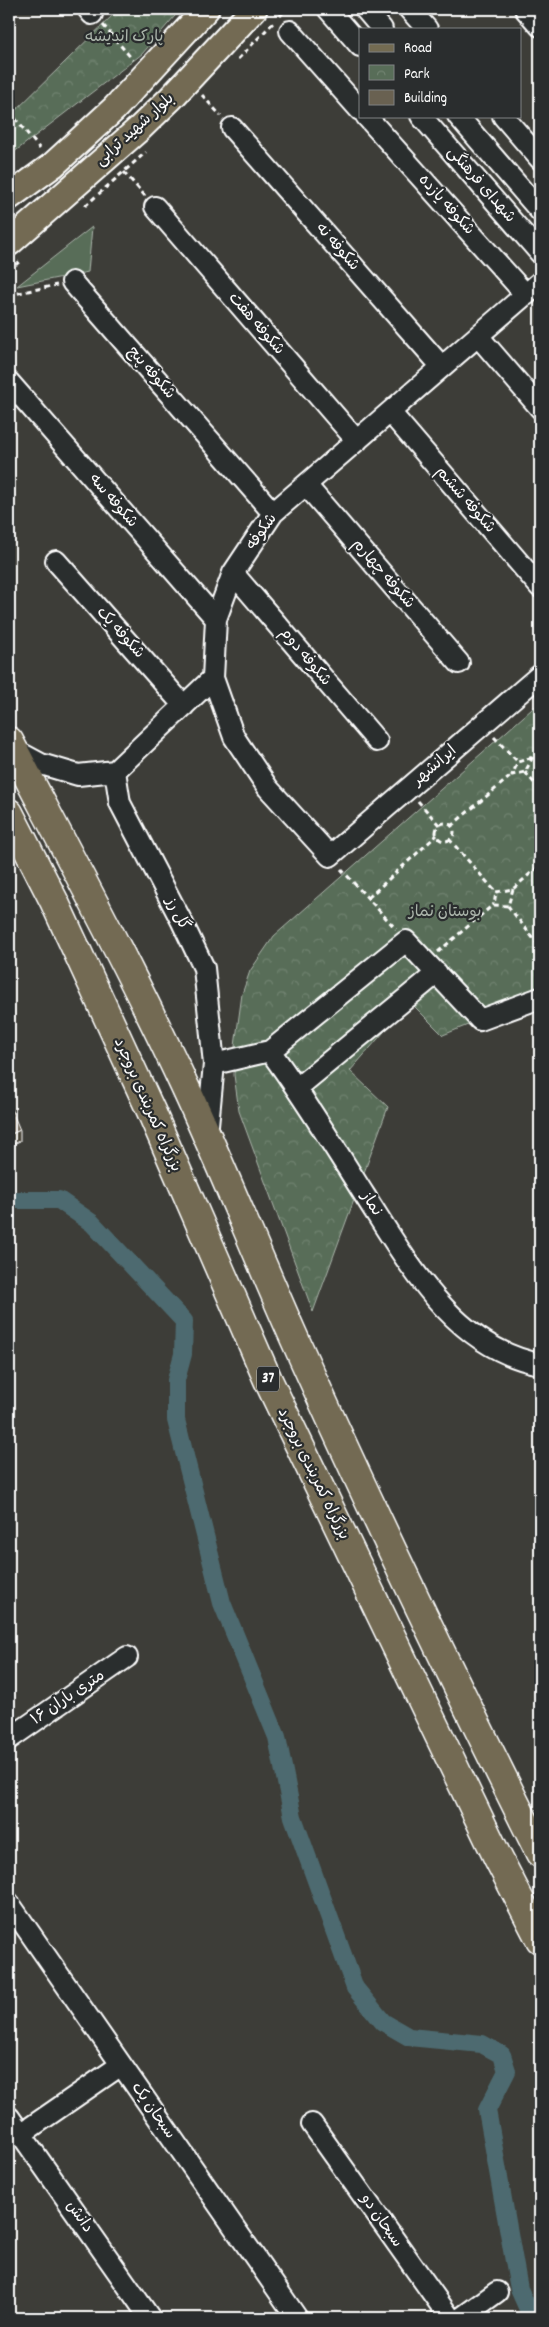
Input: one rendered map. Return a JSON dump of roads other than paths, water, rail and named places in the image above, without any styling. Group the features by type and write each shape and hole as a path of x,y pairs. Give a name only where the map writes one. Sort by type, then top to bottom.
{"highway":[{"path":"11,745 185,1086 292,1334 400,1568 540,1853"},
{"name":"بزرگراه کمربندی بروجرد","path":"9,813 54,901 151,1111 272,1389 493,1847 540,1940"}],"main road":[{"name":"بلوار شهید ترابی","path":"9,197 53,165 114,108 206,9"},
{"name":"بلوار شهید ترابی","path":"9,243 140,128 171,98 254,9"}],"street":[{"path":"328,9 359,45"},
{"path":"365,9 381,28"},
{"path":"409,9 426,28"},
{"path":"525,9 540,26"},
{"path":"290,32 359,109"},
{"name":"شکوفه یازده","path":"368,118 533,288"},
{"name":"شهدای فرهنگی","path":"423,118 540,253"},
{"name":"شهدای فرهنگی","path":"460,118 540,211"},
{"path":"505,118 540,159"},
{"name":"شکوفه نه","path":"232,128 442,367"},
{"name":"شکوفه هفت","path":"155,207 358,441"},
{"name":"شکوفه پنج","path":"72,282 273,513"},
{"name":"شکوفه","path":"330,856 268,788 234,737 213,678 216,620 233,572 273,513 533,288"},
{"path":"478,336 540,408"},
{"name":"شکوفه سه","path":"9,382 216,620"},
{"name":"شکوفه ششم","path":"390,412 540,588"},
{"name":"شکوفه چهارم","path":"306,485 459,663"},
{"name":"شکوفه یک","path":"56,561 184,706"},
{"name":"شکوفه دوم","path":"233,572 377,741"},
{"name":"ایرانشهر","path":"330,856 540,675"},
{"path":"11,745 41,764 78,775 114,771 213,678"},
{"name":"گل رز","path":"114,771 120,803 204,968 214,1064 207,1137"},
{"path":"214,1064 270,1050 406,941 480,1020 540,998"},
{"path":"297,1088 431,967"},
{"name":"نماز","path":"270,1050 297,1088 416,1276 446,1310 486,1344 524,1361 540,1364"},
{"name":"۱۶ متری باران","path":"9,1739 127,1658"},
{"name":"سبحان یک","path":"9,1903 297,2318"},
{"path":"21,2134 121,2065"},
{"name":"دانش","path":"9,2117 150,2318"},
{"name":"سبحان دو","path":"312,2124 450,2318"},
{"path":"461,2318 497,2292"}],"waterway":[{"path":"9,1200 59,1200 92,1223 184,1321 183,1354 176,1380 176,1420 222,1603 277,1737 293,1817 355,1988 383,2022 409,2037 482,2044 502,2055 507,2071 487,2110 519,2289 532,2318"}],"park label":[{"name":"پارک اندیشه","path":"124,37"},
{"name":"بوستان نماز","path":"445,912"}]}
